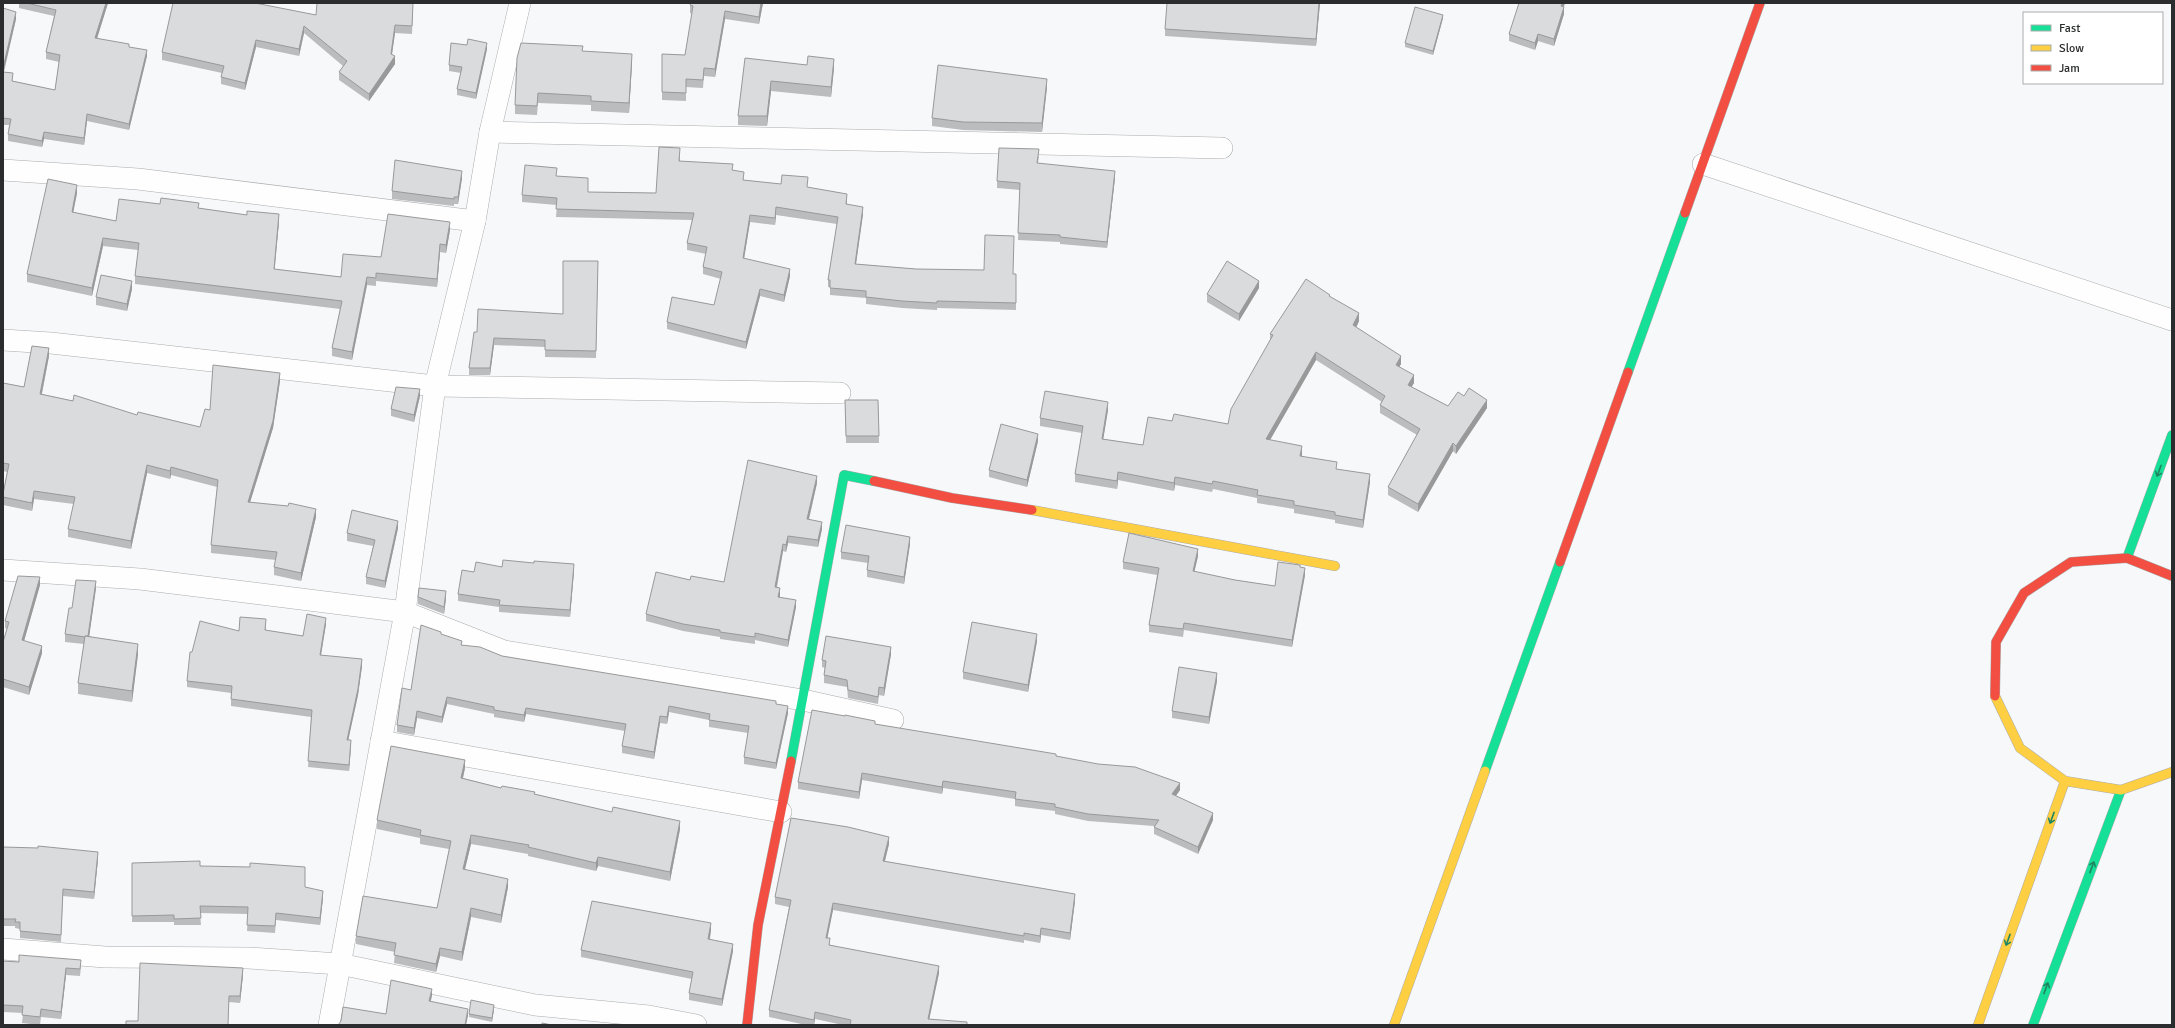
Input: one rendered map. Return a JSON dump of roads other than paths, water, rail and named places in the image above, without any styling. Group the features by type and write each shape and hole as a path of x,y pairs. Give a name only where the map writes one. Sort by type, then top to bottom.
{"street":[{"path":"329,1025 405,612 435,386 475,221 490,132 520,3"},
{"path":"1394,1025 1760,3"},
{"path":"490,132 1222,148"},
{"path":"1703,164 2172,320"},
{"path":"3,170 138,179 475,221"},
{"path":"3,340 51,342 435,386 840,393"},
{"path":"2127,558 2172,435"},
{"path":"747,1025 758,925 803,700 844,475 952,498 1013,506 1335,566"},
{"path":"2172,576 2127,558 2071,562 2024,593 1996,642 1995,698 2020,748 2065,781 2121,790 2172,772"},
{"path":"3,570 140,579 405,612 504,651 803,700 893,720"},
{"path":"381,740 781,812"},
{"path":"1978,1025 2065,781"},
{"path":"2033,1025 2121,790"},
{"path":"3,949 105,957 248,958 340,964 535,1005 649,1016 696,1025"}]}
